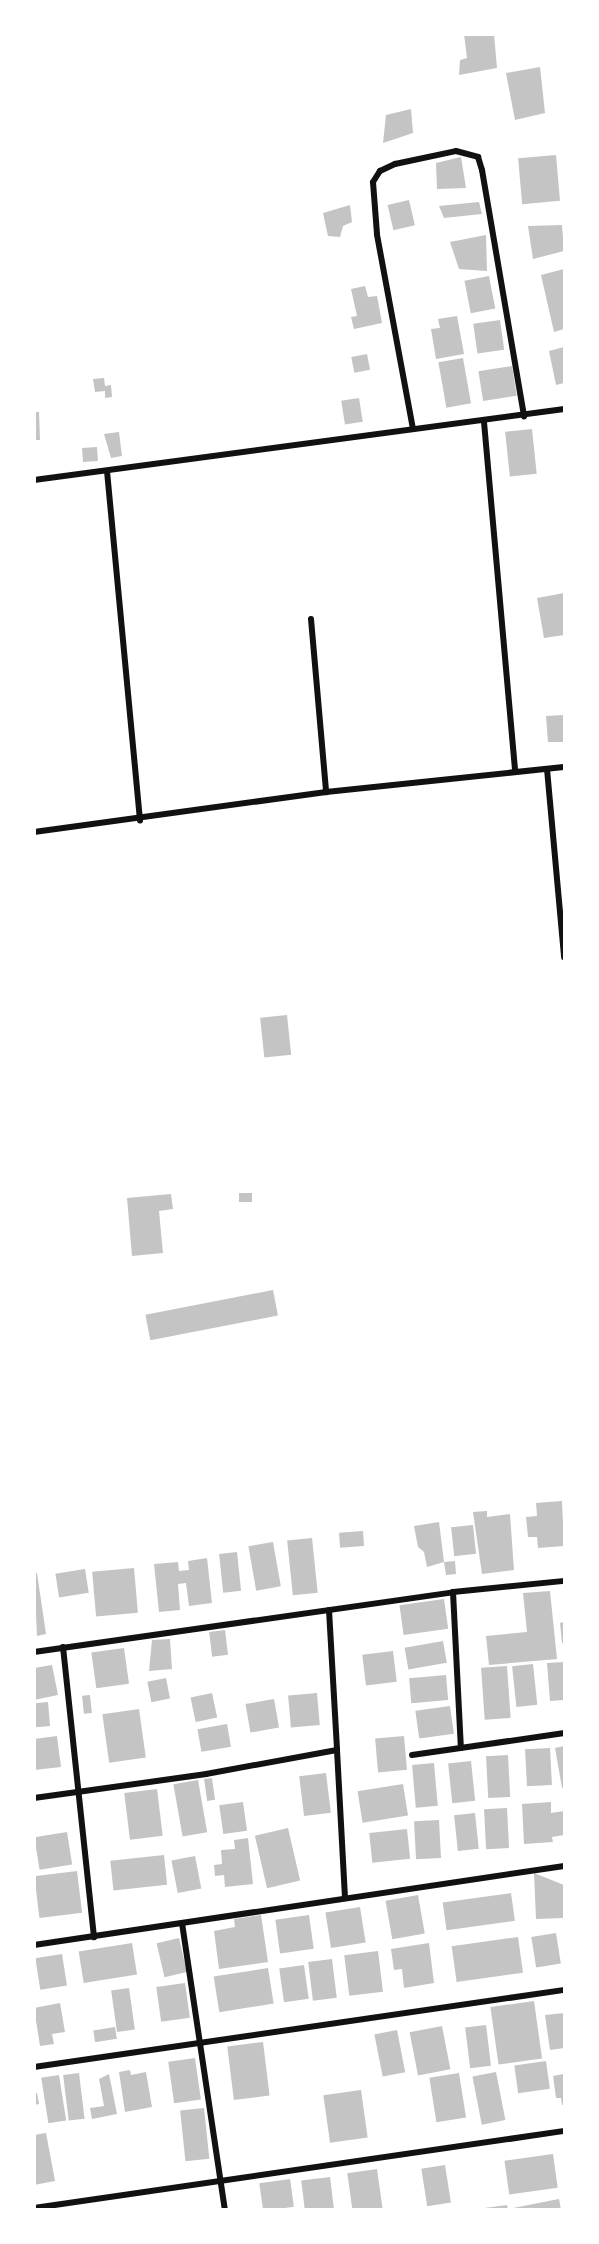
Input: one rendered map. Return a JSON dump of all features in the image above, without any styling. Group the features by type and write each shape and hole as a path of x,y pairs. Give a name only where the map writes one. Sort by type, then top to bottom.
{"street":[{"path":"414,429 377,234 373,182 380,171 395,164 456,151 478,157 482,170 524,416"},
{"path":"34,480 414,429 483,422 564,409"},
{"path":"483,422 515,771"},
{"path":"108,471 140,820"},
{"path":"311,619 326,792"},
{"path":"34,832 140,820 326,792 564,767"},
{"path":"547,769 564,957"},
{"path":"34,1652 453,1592 564,1581"},
{"path":"453,1592 461,1748"},
{"path":"329,1610 345,1898"},
{"path":"63,1647 94,1937"},
{"path":"412,1755 564,1733"},
{"path":"34,1798 337,1750"},
{"path":"34,1945 564,1866"},
{"path":"182,1923 203,2042 225,2210"},
{"path":"34,2067 564,1990"},
{"path":"34,2208 220,2184 564,2131"}],"building":[{"path":"464,34 494,34 497,68 459,75 460,60 467,58"},
{"path":"540,67 545,113 515,120 506,73"},
{"path":"411,109 413,133 383,143 386,115"},
{"path":"556,155 560,201 522,204 518,158"},
{"path":"461,157 466,188 437,189 436,163"},
{"path":"409,200 415,225 393,230 388,205"},
{"path":"479,202 482,214 444,218 439,206"},
{"path":"350,205 352,222 343,226 340,237 328,236 323,213"},
{"path":"562,225 564,251 533,259 528,226"},
{"path":"486,235 487,271 459,269 450,242"},
{"path":"564,269 564,329 554,332 541,275"},
{"path":"489,276 495,308 471,313 464,281"},
{"path":"365,286 368,297 377,296 382,323 354,329 351,317 357,316 351,289"},
{"path":"457,316 464,354 436,359 431,329 440,328 438,319"},
{"path":"500,320 504,350 477,353 473,324"},
{"path":"564,347 564,383 556,385 549,351"},
{"path":"367,354 370,370 354,373 351,357"},
{"path":"463,358 471,403 446,408 438,362"},
{"path":"512,366 517,396 483,401 478,371"},
{"path":"104,378 105,386 111,385 112,397 105,398 105,391 95,392 93,379"},
{"path":"359,398 363,422 345,425 341,401"},
{"path":"34,412 39,412 40,440 34,440"},
{"path":"532,429 537,474 510,477 505,432"},
{"path":"119,432 122,456 111,458 104,434"},
{"path":"97,447 98,461 83,462 82,448"},
{"path":"564,593 564,635 544,638 537,598"},
{"path":"564,715 564,742 548,742 546,716"},
{"path":"287,1015 291,1055 264,1058 260,1018"},
{"path":"239,1193 252,1193 252,1202 239,1202"},
{"path":"171,1194 173,1209 159,1211 163,1253 132,1256 127,1198"},
{"path":"273,1290 278,1316 150,1340 145,1315"},
{"path":"562,1501 564,1546 538,1548 537,1537 528,1537 526,1517 537,1516 536,1503"},
{"path":"487,1511 487,1517 510,1514 514,1570 482,1574 473,1512"},
{"path":"439,1522 444,1562 427,1567 424,1552 418,1547 414,1526"},
{"path":"473,1525 476,1554 454,1556 451,1527"},
{"path":"363,1531 364,1546 340,1548 339,1533"},
{"path":"312,1538 318,1593 293,1595 287,1541"},
{"path":"273,1542 281,1586 256,1591 248,1546"},
{"path":"237,1552 241,1591 223,1593 219,1554"},
{"path":"207,1558 212,1603 189,1606 186,1583 178,1584 180,1610 159,1612 154,1564 178,1562 179,1571 189,1570 188,1561"},
{"path":"455,1561 456,1574 446,1575 444,1562"},
{"path":"134,1568 138,1613 96,1616 92,1572"},
{"path":"85,1569 89,1593 59,1597 55,1574"},
{"path":"34,1573 37,1573 46,1634 37,1636"},
{"path":"550,1591 557,1659 489,1665 486,1636 527,1632 523,1593"},
{"path":"444,1599 448,1629 404,1635 399,1605"},
{"path":"564,1622 564,1643 562,1643 560,1623"},
{"path":"225,1630 228,1655 212,1657 209,1632"},
{"path":"170,1639 172,1669 149,1671 152,1640"},
{"path":"443,1641 447,1663 408,1669 405,1648"},
{"path":"124,1648 129,1684 96,1688 91,1653"},
{"path":"393,1651 397,1682 366,1686 362,1655"},
{"path":"564,1662 564,1700 550,1701 547,1663"},
{"path":"533,1664 537,1705 516,1707 512,1666"},
{"path":"52,1665 58,1695 34,1700 34,1668"},
{"path":"507,1666 511,1718 485,1720 481,1668"},
{"path":"446,1675 448,1700 411,1703 409,1678"},
{"path":"166,1678 170,1699 151,1702 147,1682"},
{"path":"212,1693 217,1717 196,1722 190,1698"},
{"path":"317,1693 320,1725 291,1727 288,1696"},
{"path":"90,1695 92,1713 84,1714 82,1696"},
{"path":"274,1699 279,1728 250,1733 245,1704"},
{"path":"48,1702 50,1726 36,1727 34,1703"},
{"path":"450,1706 454,1734 419,1739 415,1711"},
{"path":"139,1709 146,1758 109,1763 102,1714"},
{"path":"227,1724 231,1747 201,1752 197,1729"},
{"path":"57,1736 61,1767 34,1770 34,1739"},
{"path":"404,1736 407,1770 378,1772 375,1739"},
{"path":"564,1746 564,1787 562,1788 555,1748"},
{"path":"550,1748 552,1785 527,1786 525,1749"},
{"path":"508,1755 510,1797 488,1798 486,1756"},
{"path":"471,1761 475,1801 452,1803 448,1763"},
{"path":"434,1763 438,1806 416,1808 412,1765"},
{"path":"326,1773 331,1813 304,1816 299,1776"},
{"path":"212,1778 215,1800 207,1801 204,1779"},
{"path":"198,1780 207,1832 183,1837 173,1784"},
{"path":"403,1784 408,1816 363,1823 358,1791"},
{"path":"157,1789 163,1836 130,1840 124,1793"},
{"path":"243,1802 247,1831 223,1834 219,1805"},
{"path":"551,1802 551,1813 564,1811 564,1835 552,1837 553,1842 524,1844 522,1804"},
{"path":"507,1808 509,1848 486,1849 484,1809"},
{"path":"475,1813 479,1849 458,1851 454,1815"},
{"path":"439,1820 441,1858 416,1859 414,1821"},
{"path":"288,1828 300,1881 267,1888 255,1836"},
{"path":"407,1829 410,1859 372,1863 369,1833"},
{"path":"67,1832 72,1865 40,1870 34,1837"},
{"path":"248,1838 253,1884 225,1887 224,1875 215,1876 214,1865 222,1864 221,1850 235,1849 234,1840"},
{"path":"164,1855 167,1885 113,1890 110,1861"},
{"path":"195,1856 201,1888 178,1893 171,1861"},
{"path":"77,1871 82,1913 39,1918 34,1876"},
{"path":"534,1873 564,1885 564,1918 536,1919"},
{"path":"511,1893 515,1921 447,1930 443,1903"},
{"path":"418,1895 425,1933 392,1939 386,1901"},
{"path":"360,1907 366,1943 331,1948 325,1912"},
{"path":"261,1915 268,1962 219,1969 214,1931 235,1927 234,1919"},
{"path":"309,1915 314,1949 280,1953 275,1920"},
{"path":"556,1933 561,1964 536,1968 531,1937"},
{"path":"518,1937 523,1973 457,1982 452,1946"},
{"path":"179,1938 187,1972 164,1977 157,1943"},
{"path":"132,1943 137,1975 84,1983 79,1951"},
{"path":"429,1943 434,1983 404,1988 402,1969 394,1970 391,1949"},
{"path":"378,1951 383,1992 349,1996 344,1955"},
{"path":"62,1954 67,1986 40,1990 35,1958"},
{"path":"332,1959 337,1998 313,2001 308,1962"},
{"path":"304,1965 309,1999 284,2002 279,1968"},
{"path":"268,1968 274,2004 219,2012 214,1977"},
{"path":"185,1983 190,2018 161,2022 156,1987"},
{"path":"129,1988 135,2030 117,2032 111,1991"},
{"path":"534,2001 542,2058 499,2065 490,2007"},
{"path":"60,2003 65,2032 52,2034 54,2044 40,2046 34,2008"},
{"path":"564,2013 564,2048 550,2050 545,2015"},
{"path":"486,2025 491,2066 470,2068 465,2028"},
{"path":"442,2026 450,2069 418,2075 410,2032"},
{"path":"115,2027 117,2039 95,2042 93,2030"},
{"path":"397,2030 405,2072 383,2077 374,2034"},
{"path":"263,2042 270,2096 234,2100 227,2046"},
{"path":"195,2058 201,2100 174,2103 168,2062"},
{"path":"546,2061 550,2089 518,2093 514,2065"},
{"path":"130,2070 131,2075 146,2072 152,2107 125,2112 119,2072"},
{"path":"496,2072 505,2120 482,2125 472,2077"},
{"path":"79,2073 85,2119 69,2121 63,2075"},
{"path":"459,2073 466,2117 436,2122 429,2078"},
{"path":"109,2074 117,2114 92,2119 90,2108 104,2106 99,2079"},
{"path":"564,2074 564,2104 562,2105 561,2098 556,2098 553,2076"},
{"path":"59,2075 66,2120 48,2123 41,2078"},
{"path":"361,2090 368,2138 330,2143 323,2095"},
{"path":"37,2093 39,2104 34,2105 34,2094"},
{"path":"204,2108 209,2159 185,2161 180,2111"},
{"path":"46,2133 55,2181 34,2185 34,2135"},
{"path":"553,2154 558,2188 509,2194 504,2161"},
{"path":"445,2165 451,2203 427,2206 421,2169"},
{"path":"377,2169 383,2210 352,2210 347,2173"},
{"path":"330,2177 334,2210 305,2210 301,2181"},
{"path":"290,2179 294,2207 263,2210 259,2183"},
{"path":"559,2199 561,2210 513,2210 513,2208"},
{"path":"507,2205 508,2210 484,2210 484,2208"}]}
